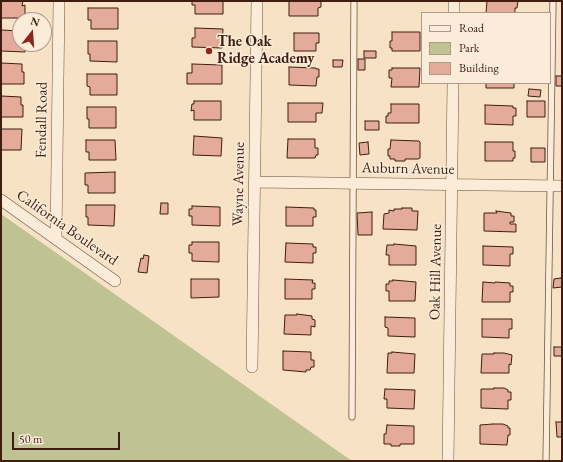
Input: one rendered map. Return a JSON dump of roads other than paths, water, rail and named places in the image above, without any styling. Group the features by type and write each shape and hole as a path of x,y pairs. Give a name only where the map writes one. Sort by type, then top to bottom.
{"street":[{"name":"Fendall Road","path":"56,239 59,1"},
{"name":"Wayne Avenue","path":"252,367 257,1"},
{"path":"454,1 454,12"},
{"name":"Oak Hill Avenue","path":"448,461 453,84"},
{"name":"Auburn Avenue","path":"254,182 556,186"},
{"name":"California Boulevard","path":"1,200 115,281"}],"lane":[{"path":"352,417 354,1"},
{"path":"546,461 556,186 554,1"}],"place":[{"name":"The Oak Ridge Academy","path":"209,51"}]}
